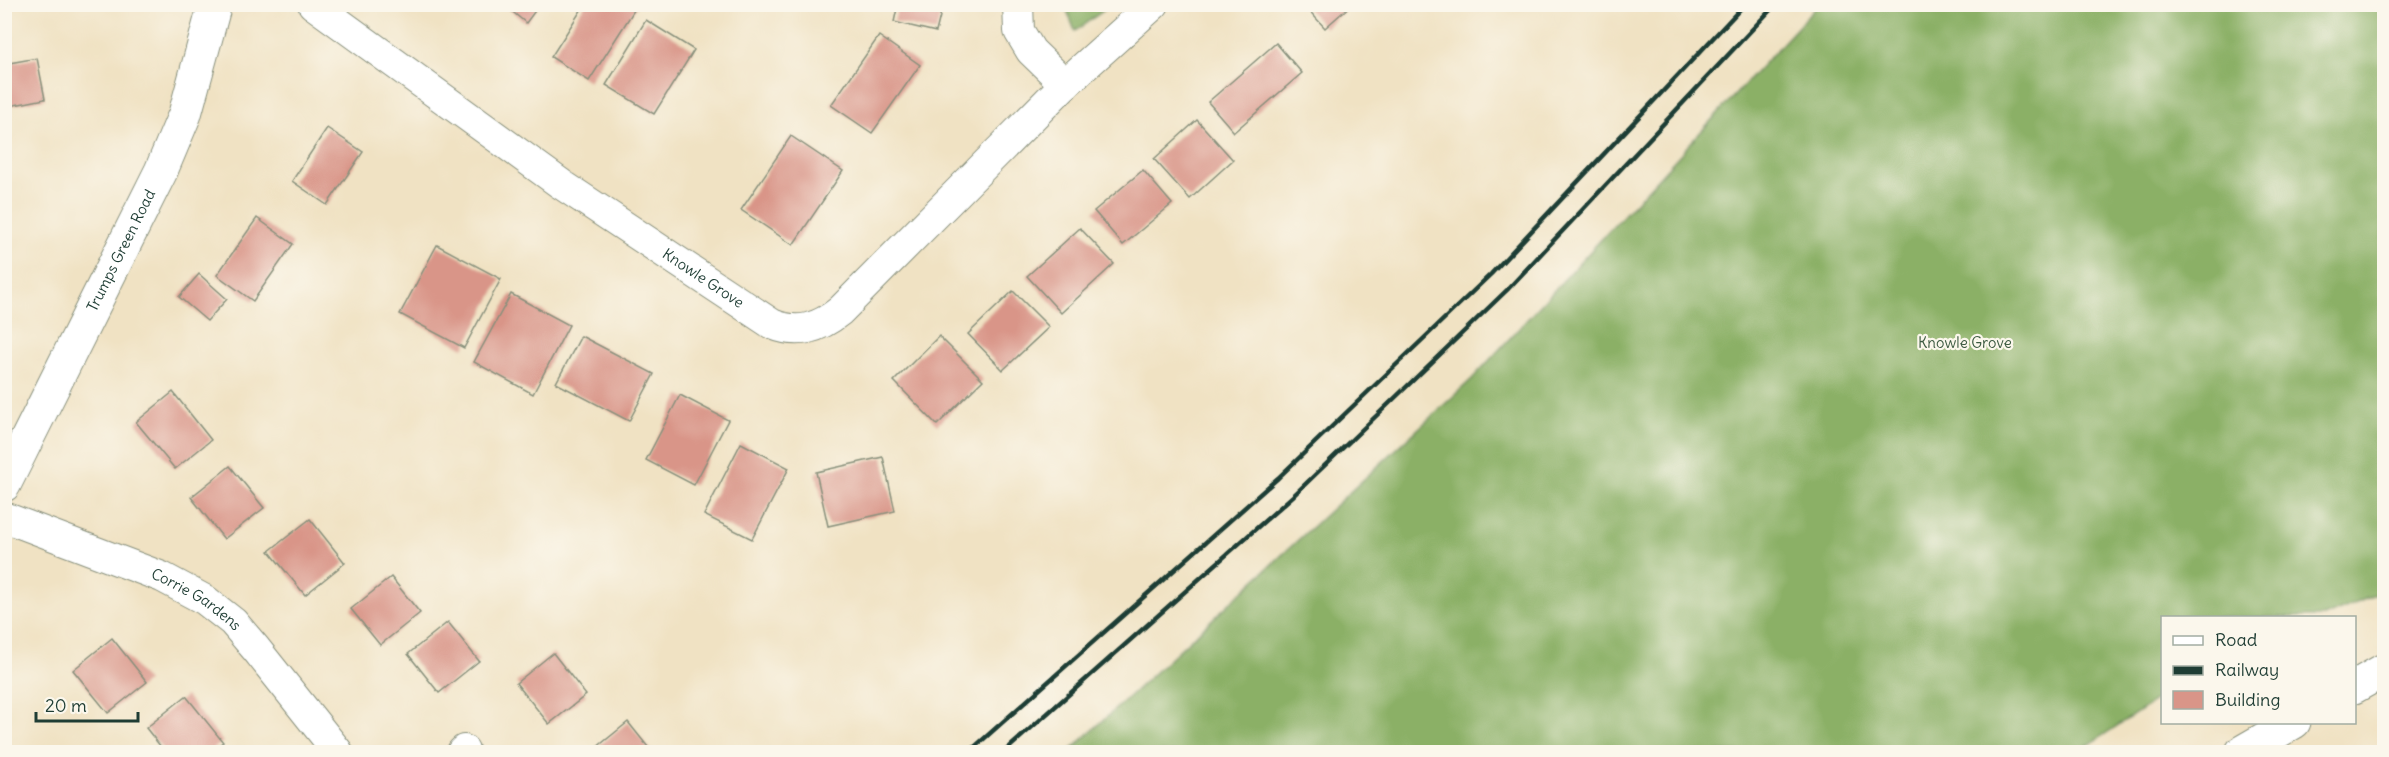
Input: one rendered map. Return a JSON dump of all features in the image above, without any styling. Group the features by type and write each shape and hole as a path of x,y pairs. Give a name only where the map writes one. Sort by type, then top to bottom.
{"main road":[{"name":"Trumps Green Road","path":"4,485 161,171 185,114 215,4"},
{"path":"2356,686 2385,670"},
{"path":"2242,753 2292,724"}],"street":[{"name":"Knowle Grove","path":"313,4 561,184 772,324 786,330 801,330 824,324 840,310 1065,84 1154,4"},
{"path":"1018,4 1019,31 1031,51 1065,84"},
{"name":"Corrie Gardens","path":"4,517 162,577 205,600 233,622 338,753"}],"green space":[{"name":"Knowle Grove","path":"1819,4 2384,5 2384,591 2326,616 2161,616 2161,697 2078,752 1069,752 1472,379"},
{"path":"1065,5 1111,5 1075,31"}],"building":[{"path":"503,4 540,4 526,23"},
{"path":"585,4 638,4 589,81 551,57"},
{"path":"898,4 943,4 936,32 894,22"},
{"path":"1303,4 1352,4 1325,28"},
{"path":"646,20 694,50 654,114 606,85"},
{"path":"879,36 920,65 872,133 831,105"},
{"path":"1276,43 1302,73 1234,132 1208,102"},
{"path":"37,58 45,99 4,107 4,64"},
{"path":"1197,120 1233,160 1190,199 1154,159"},
{"path":"327,128 363,152 327,205 292,181"},
{"path":"791,136 843,171 793,245 741,210"},
{"path":"1143,170 1172,204 1123,245 1094,211"},
{"path":"257,218 293,244 253,301 217,275"},
{"path":"1080,228 1114,264 1061,313 1027,276"},
{"path":"437,245 501,279 464,348 400,314"},
{"path":"199,274 227,299 207,321 179,297"},
{"path":"1013,291 1049,327 1003,370 968,334"},
{"path":"511,294 569,325 533,394 474,362"},
{"path":"581,336 654,374 629,421 556,383"},
{"path":"939,336 983,380 937,425 894,381"},
{"path":"173,392 211,440 175,469 136,422"},
{"path":"680,395 728,420 694,485 646,460"},
{"path":"741,443 789,468 752,539 704,515"},
{"path":"883,457 895,511 828,526 816,472"},
{"path":"230,466 264,508 224,539 191,497"},
{"path":"310,519 345,563 305,595 269,551"},
{"path":"391,577 420,613 380,645 351,609"},
{"path":"448,622 479,661 439,693 408,654"},
{"path":"112,638 147,682 108,713 73,670"},
{"path":"553,653 586,695 549,724 516,683"},
{"path":"186,696 223,742 209,752 165,752 146,728"},
{"path":"628,722 652,752 591,752"}],"railway":[{"path":"969,752 1278,478 1491,274 1745,4"},
{"path":"1004,752 1294,495 1507,290 1776,4"}]}
